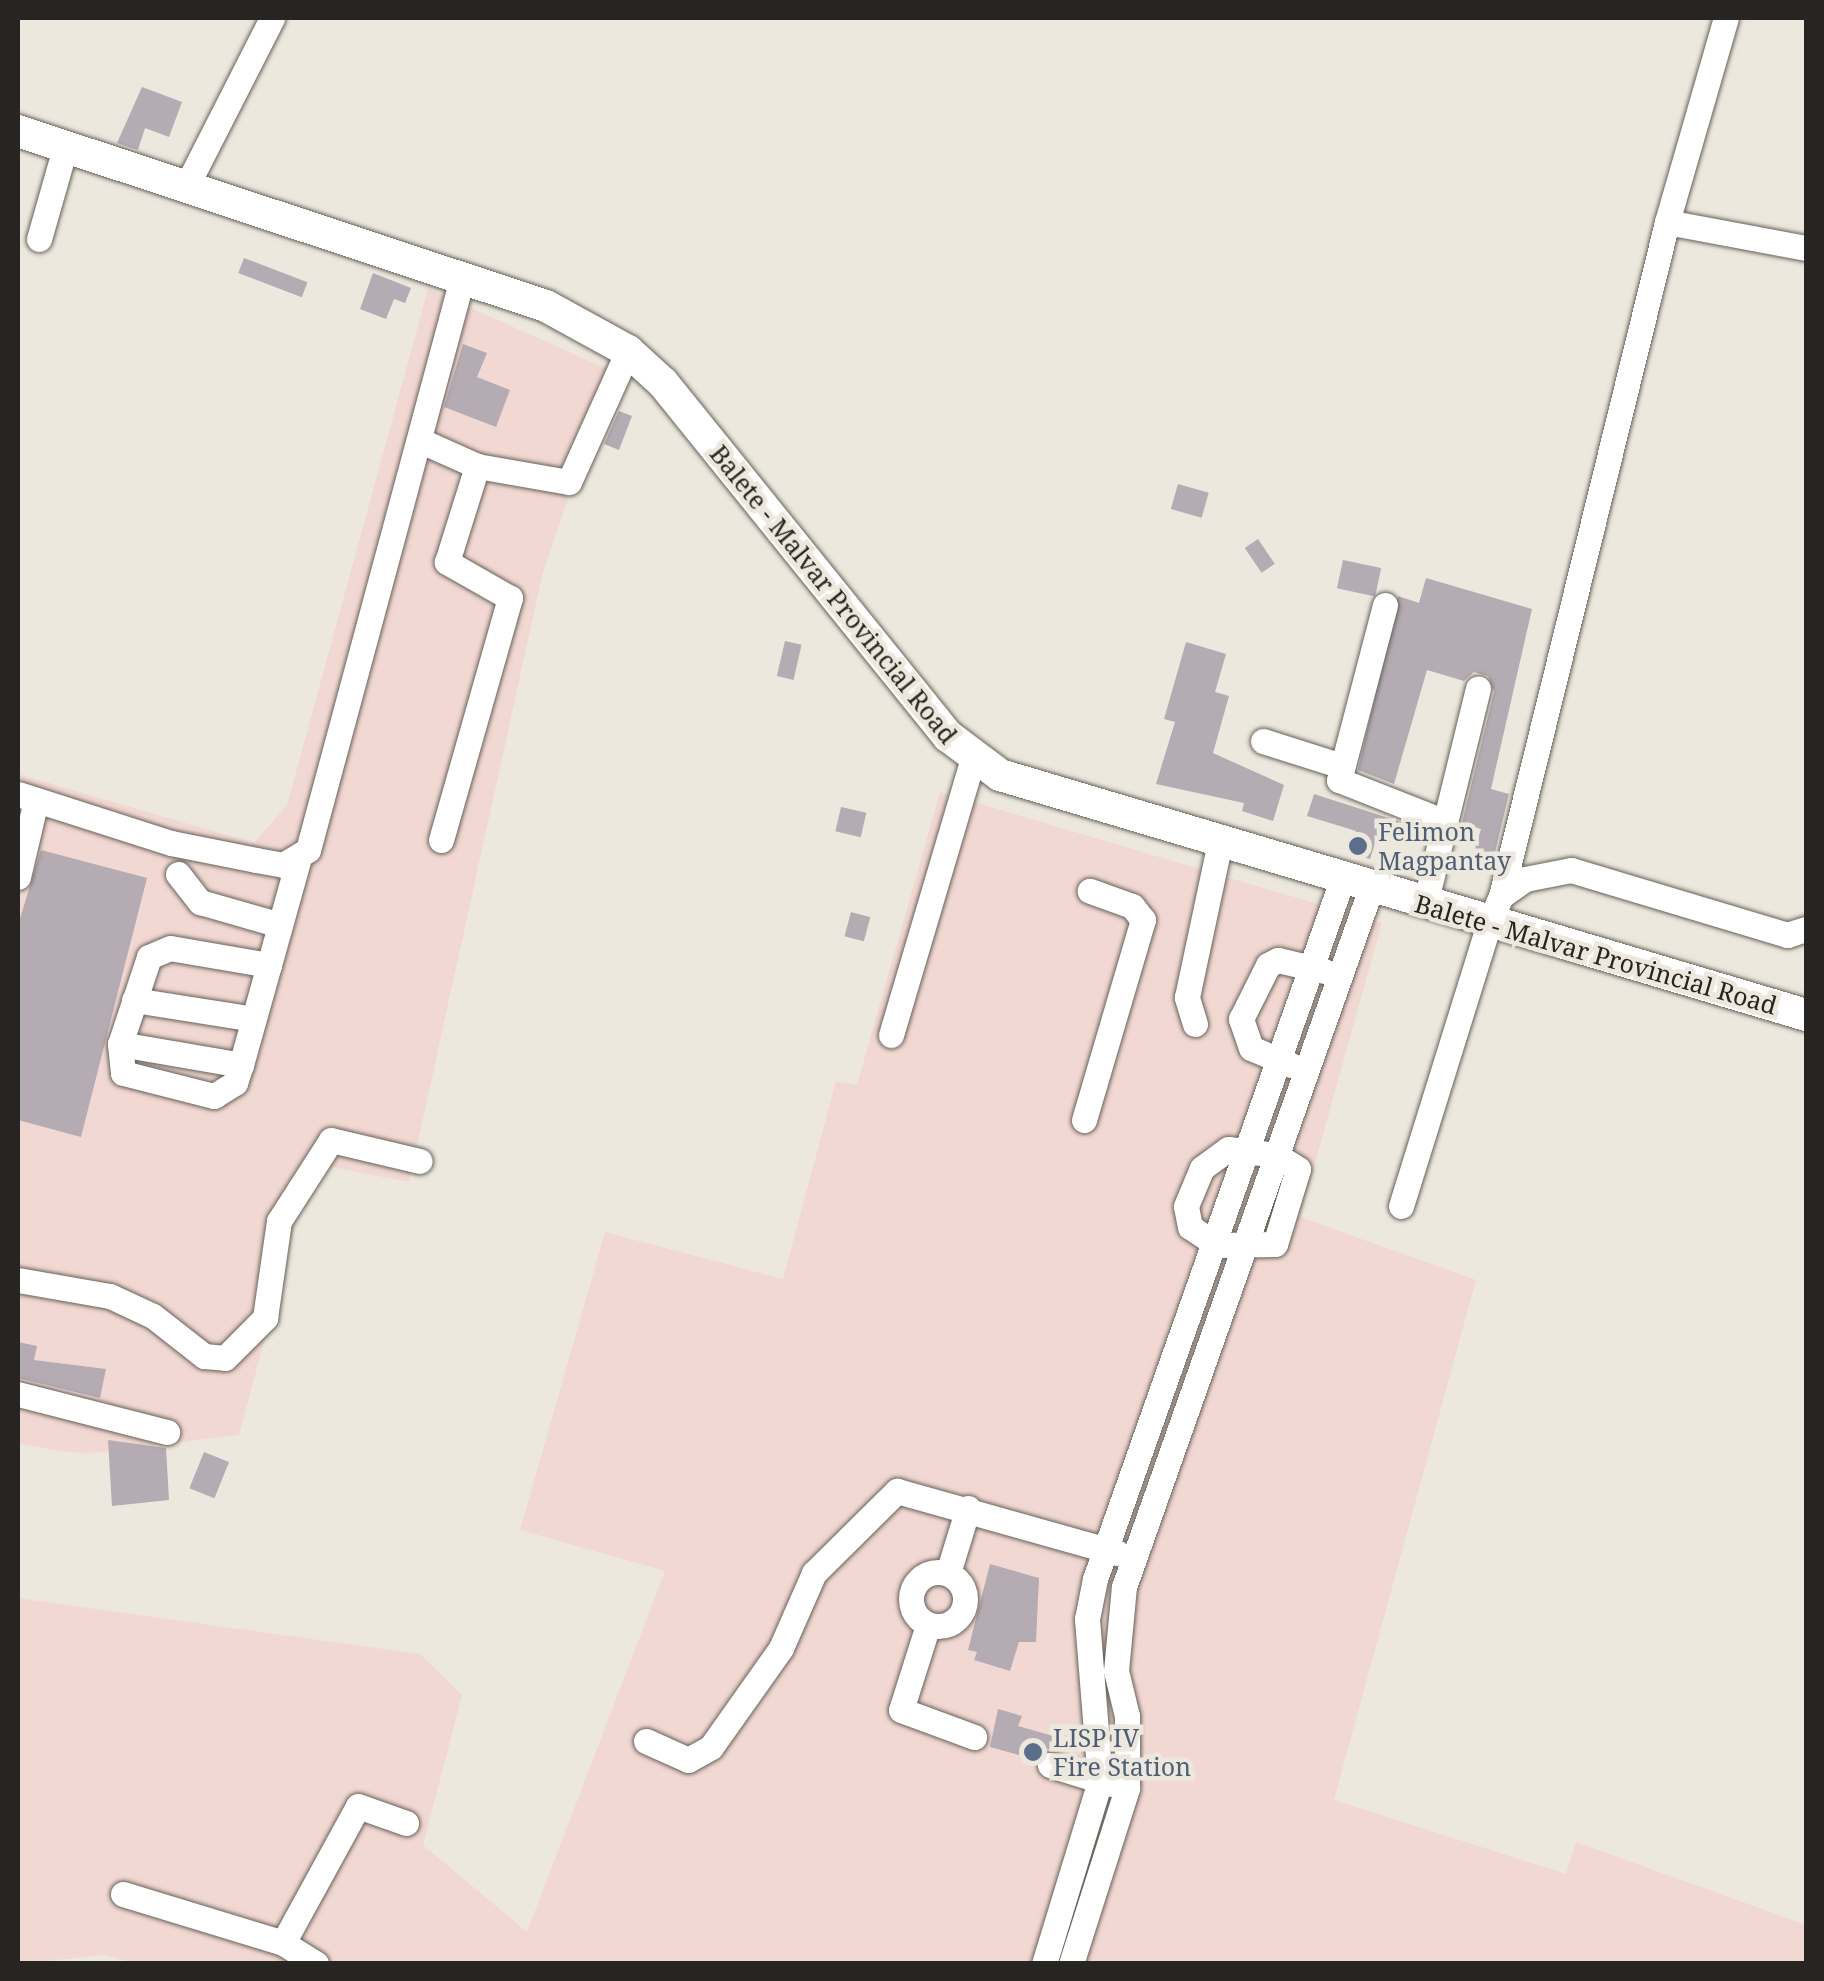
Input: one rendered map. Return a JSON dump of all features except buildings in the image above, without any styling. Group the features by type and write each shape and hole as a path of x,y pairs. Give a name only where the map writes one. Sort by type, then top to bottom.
{"main road":[{"name":"Balete - Malvar Provincial Road","path":"18,131 461,282 546,306 628,351 663,382 972,760 1220,846 1425,904 1495,910 1806,1015"}],"street":[{"path":"185,189 272,18"},
{"path":"1401,1206 1495,910 1666,222 1726,18"},
{"path":"38,239 65,148"},
{"path":"1666,222 1806,248"},
{"path":"269,965 218,955 158,950 134,1000 120,1044 123,1074 138,1082 214,1096 235,1083 242,1065 298,861 319,828 461,282"},
{"path":"419,440 478,466 569,482 628,351"},
{"path":"441,840 510,598 447,562 478,466"},
{"path":"1385,605 1342,766 1344,787 1445,822"},
{"path":"1425,904 1478,688"},
{"path":"1263,741 1342,766"},
{"path":"891,1034 972,760"},
{"path":"18,877 27,797 171,843 298,861"},
{"path":"1194,1024 1187,997 1220,846"},
{"path":"1495,910 1525,879 1571,870 1787,934 1806,929"},
{"path":"178,874 200,902 280,925"},
{"path":"1044,1964 1100,1781 1086,1619 1105,1550 1217,1245 1310,967 1357,884"},
{"path":"1071,1964 1127,1788 1116,1626 1134,1558 1276,1154 1343,977 1357,884"},
{"path":"1084,1120 1143,920 1132,906 1090,890"},
{"path":"218,955 233,914"},
{"path":"1310,1072 1251,1048 1241,1019 1268,965 1310,967 1343,977"},
{"path":"134,1000 254,1019"},
{"path":"120,1044 242,1065"},
{"path":"18,1280 110,1296 153,1316 204,1356 225,1358 265,1318 279,1222 332,1140 420,1161"},
{"path":"1244,1249 1217,1245 1196,1234 1186,1206 1209,1158 1246,1152 1276,1154"},
{"path":"18,1394 166,1432"},
{"path":"646,1741 688,1760 711,1747 781,1648 804,1588 880,1504 909,1490 1134,1558"},
{"path":"948,1573 968,1508"},
{"path":"948,1573 964,1588 964,1610 949,1624 928,1624 913,1610 912,1589 927,1574 948,1573"},
{"path":"928,1624 900,1710 974,1737"},
{"path":"1050,1765 1127,1788"},
{"path":"283,1943 358,1806 406,1824"},
{"path":"123,1894 283,1943 316,1964"}],"shaded area":[{"path":"428,289 612,371 543,572 409,1182 312,1163 239,1435 84,1454 18,1444 18,774 254,843 287,805"},
{"path":"940,792 1382,923 1300,1217 1476,1280 1334,1800 1566,1874 1576,1842 1806,1925 1806,1964 138,1964 105,1955 18,1964 18,1598 420,1654 462,1695 423,1845 527,1932 665,1571 520,1530 605,1232 783,1279 836,1081 857,1085"}],"place":[{"name":"Felimon Magpantay","path":"1358,846"},
{"name":"LISP IV Fire Station","path":"1033,1752"}]}
